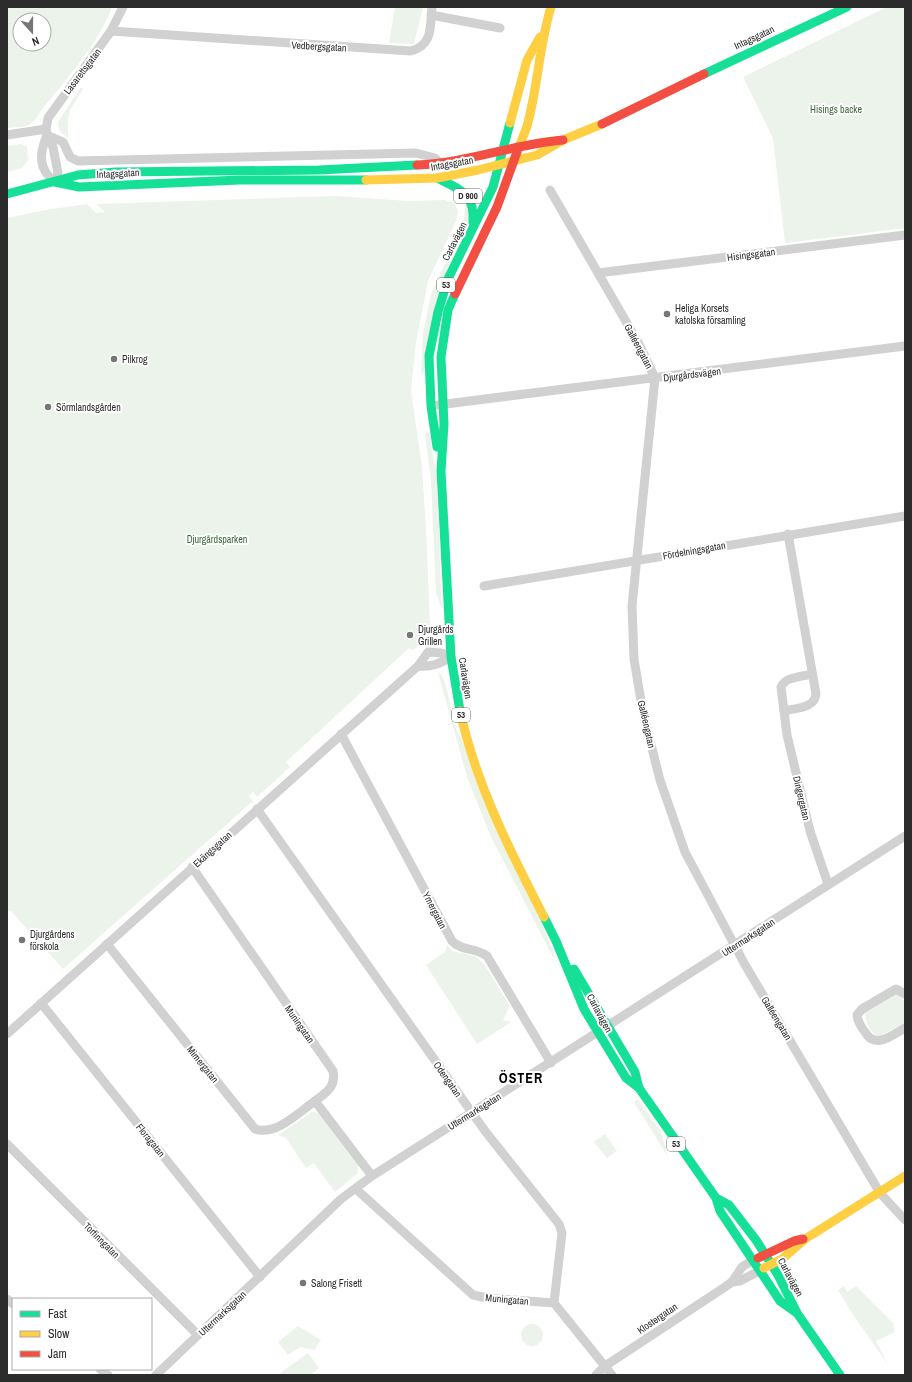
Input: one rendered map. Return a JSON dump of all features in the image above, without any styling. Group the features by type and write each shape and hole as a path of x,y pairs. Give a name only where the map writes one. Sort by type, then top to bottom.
{"main road":[{"name":"Carlavägen","path":"551,7 544,30 540,61 527,126 492,218 460,280 448,310 441,357 443,405 441,471 451,657 465,733 478,775 492,811 520,871 556,941 584,1009 597,1033 626,1078 639,1088 673,1139 716,1198 720,1211 780,1301 797,1314"},
{"name":"Intagsgatan","path":"55,182 79,187 117,184 239,180 315,181 437,178 514,161 537,155 563,140 604,122 756,48 847,7"},
{"name":"Carlavägen","path":"441,471 431,406 429,356 438,312 448,279 493,187 527,60 544,30"},
{"name":"Intagsgatan","path":"55,182 78,174 116,172 319,170 440,164 503,151 537,142 563,140"},
{"name":"D 900","path":"437,178 466,193 473,202 475,210 472,230"},
{"name":"D 900","path":"7,194 55,182"},
{"name":"Carlavägen","path":"556,941 589,991 635,1072 639,1088"},
{"name":"Klostergatan","path":"759,1270 782,1259 804,1239 905,1176"},
{"name":"Carlavägen","path":"716,1198 729,1205 766,1253 797,1314 840,1375"},
{"name":"Klostergatan","path":"753,1260 794,1241 804,1239"}],"street":[{"name":"Lasarettsgatan","path":"55,182 46,176 41,162 42,147 47,132 48,118 111,31 123,7"},
{"name":"Vedbergsgatan","path":"111,31 411,51 424,46 428,39 432,11 500,28"},
{"path":"7,135 47,132 53,147 58,173 55,182"},
{"name":"Intagsgatan","path":"47,132 63,142 70,157 78,161 416,153 435,158 440,164"},
{"name":"Galléengatan","path":"550,190 639,344 655,378 635,560 632,606 634,659 643,713 660,780 685,852 735,946 880,1193 905,1220"},
{"name":"Hisingsgatan","path":"598,273 905,235"},
{"name":"Djurgårdsvägen","path":"431,406 905,346"},
{"name":"Fördelningsgatan","path":"484,586 788,534 905,516"},
{"path":"784,711 812,704 816,699 788,534"},
{"name":"Ekängsgatan","path":"7,1034 418,666 428,652 441,652 451,657"},
{"path":"418,666 430,667 439,665 451,657"},
{"name":"Dingergatan","path":"812,674 784,682 781,687 787,735 810,831 828,884"},
{"name":"Ymergatan","path":"341,734 452,941 457,946 479,950 487,956 551,1063"},
{"name":"Odengatan","path":"257,809 472,1113 559,1224 562,1233 554,1303"},
{"name":"Uttermarksgatan","path":"156,1375 260,1278 341,1199 372,1176 735,946 828,884 905,836"},
{"name":"Muningatan","path":"192,867 333,1071 335,1080 330,1089 315,1101"},
{"name":"Mimergatan","path":"108,944 255,1129 262,1132 275,1129 315,1101"},
{"path":"905,994 896,989 862,1009 857,1015 858,1021 867,1037 872,1041 882,1041 905,1028"},
{"name":"Floragatan","path":"41,1004 260,1278"},
{"path":"315,1101 372,1176"},
{"name":"Torfinngatan","path":"7,1144 198,1335"},
{"name":"Muningatan","path":"356,1189 473,1295 487,1298 554,1303"},
{"name":"Klostergatan","path":"596,1375 605,1366 732,1282 742,1267 753,1260"},
{"name":"Klostergatan","path":"732,1282 740,1281 759,1270"},
{"path":"554,1303 612,1375"}],"green space":[{"path":"7,7 112,7 98,35 70,75 34,121 23,127 7,128"},
{"path":"395,7 423,7 414,44 389,43"},
{"name":"Hisings backe","path":"887,7 905,7 905,228 785,243 773,138 743,77"},
{"path":"81,87 83,89 70,110 68,118 68,138 59,130 58,122"},
{"path":"21,144 27,147 28,160 22,168 7,172 7,146"},
{"name":"Djurgårdsparken","path":"335,196 408,201 445,200 454,203 458,211 456,221 428,281 416,342 411,391 422,467 430,628 424,634 425,637 423,642 413,650 409,648 286,762 290,767 257,797 253,792 249,796 253,801 63,969 11,911 7,912 7,218 87,204 96,213 105,212 96,204"},
{"path":"466,201 471,215 423,374 421,372 423,334 431,295 464,219"},
{"path":"428,430 436,472 442,610 436,593 431,480 425,434"},
{"path":"438,672 442,676 445,683 457,731 553,950 555,958 553,957 491,837 467,777"},
{"path":"447,945 452,951 475,956 484,964 510,1006 503,1020 511,1022 477,1044 426,965 445,952"},
{"path":"894,994 900,995 905,1003 905,1023 878,1037 868,1026 865,1011"},
{"path":"638,1099 661,1132 668,1157 634,1102"},
{"path":"312,1112 319,1113 358,1165 358,1173 335,1192 314,1163 306,1168 286,1138 278,1135"},
{"path":"605,1134 617,1151 607,1158 594,1142"},
{"path":"844,1286 847,1292 856,1286 893,1323 895,1332 876,1341 888,1365 838,1290"},
{"path":"528,1324 536,1324 543,1331 543,1339 536,1346 528,1346 521,1339 521,1331"},
{"path":"298,1326 321,1340 314,1350 300,1347 288,1355 278,1342"},
{"path":"308,1353 319,1368 310,1375 282,1375 280,1373"}],"traffic: fast":[{"path":"704,74 847,7"},
{"path":"437,447 431,406 429,356 438,312 448,279 493,187 510,123"},
{"path":"7,194 78,175 116,172 319,170 417,165"},
{"path":"437,178 465,194 472,205 473,223"},
{"path":"55,182 79,187 239,180 366,180"},
{"path":"455,294 448,310 441,357 444,424 441,471 451,657 460,711"},
{"path":"544,917 556,941 584,1009 626,1078 639,1088 716,1198 720,1211 780,1301 797,1313"},
{"path":"574,969 635,1072 639,1088"},
{"path":"716,1198 729,1205 756,1240 778,1275 797,1313 840,1375"}],"traffic: slow":[{"path":"517,152 531,111 544,37 551,7"},
{"path":"510,123 527,60 540,37"},
{"path":"366,180 437,178 478,170 537,155 563,140 602,124"},
{"path":"460,711 475,765 495,817 544,917"},
{"path":"764,1268 782,1259 805,1239 905,1176"}],"traffic: jam":[{"path":"602,124 704,74"},
{"path":"417,165 454,161 527,145 563,140"},
{"path":"455,294 497,207 517,152"},
{"path":"758,1258 794,1241 803,1239"}],"place":[{"name":"Heliga Korsets katolska församling","path":"667,314"},
{"name":"Pilkrog","path":"114,359"},
{"name":"Sörmlandsgården","path":"48,407"},
{"name":"Djurgårds Grillen","path":"410,635"},
{"name":"Djurgårdens förskola","path":"22,940"},
{"name":"Salong Frisett","path":"303,1283"}],"district":[{"name":"ÖSTER","path":"521,1078"}]}
